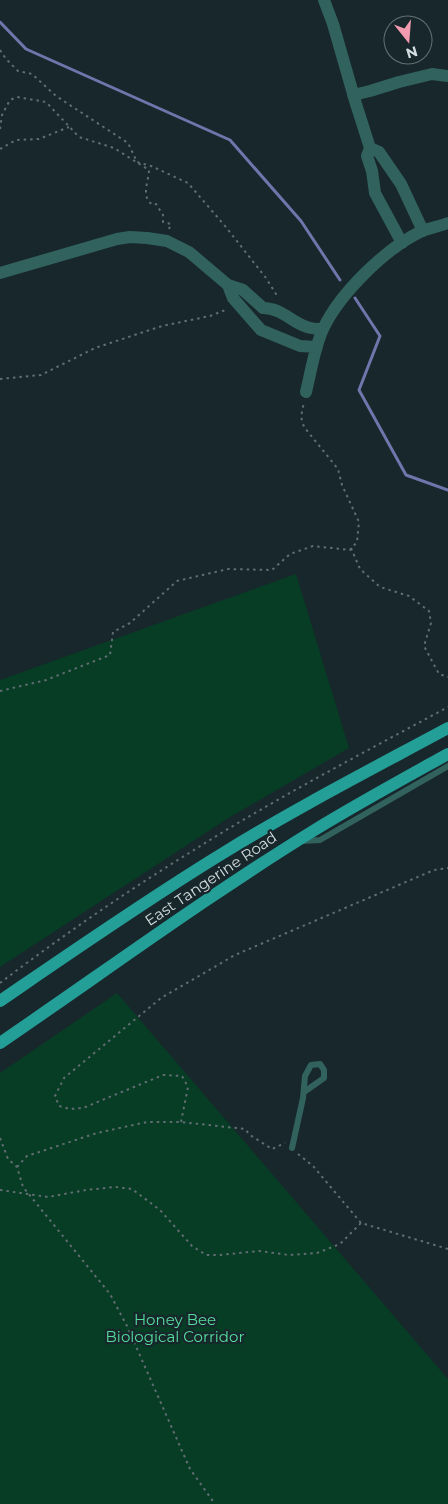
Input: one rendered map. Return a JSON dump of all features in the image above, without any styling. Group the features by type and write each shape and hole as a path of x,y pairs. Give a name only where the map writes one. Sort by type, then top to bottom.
{"main road":[{"name":"East Tangerine Road","path":"0,1001 221,854 313,801 448,728"},
{"name":"East Tangerine Road","path":"5,1039 203,903 298,841 448,754"}],"street":[{"path":"324,0 370,148 367,156 372,171 375,193 402,243"},
{"path":"353,95 432,74 448,76"},
{"path":"370,148 379,152 401,184 423,231"},
{"path":"306,392 323,329 356,282 374,264 402,243 423,231 448,224"},
{"path":"0,273 117,239 130,237 165,240 189,252 228,285 243,290 263,308 270,308 286,315 307,328 323,329"},
{"path":"228,285 233,298 261,330 300,346 317,347"}],"lane":[{"path":"298,841 320,840 448,766"},
{"path":"292,1148 304,1092"}],"path":[{"path":"0,50 18,71 32,74 56,96 128,143 137,162 151,166 188,183 266,278 276,294 275,310"},
{"path":"0,129 2,115 10,100 17,97 46,102 79,137 114,148 149,170 145,190 149,203 156,204 163,215 163,222 171,224 165,240"},
{"path":"0,149 16,140 39,139 68,127"},
{"path":"0,379 41,375 95,348 162,326 210,316 239,304"},
{"path":"0,691 46,680 110,655 113,632 130,623 177,581 228,568 272,570 290,554 313,546 350,550 357,542 359,522 342,485 338,470 304,427 301,417 306,392"},
{"path":"351,548 360,569 380,587 409,596 429,611 431,623 424,646 439,674 448,677"},
{"path":"0,983 126,894 194,850 297,789 448,707"},
{"path":"181,1122 188,1087 182,1076 163,1075 83,1108 70,1109 60,1106 55,1096 64,1078 161,998 235,955 434,870 448,868"},
{"path":"16,1167 27,1156 97,1133 147,1122 181,1122 245,1129 250,1136 272,1149 285,1142 313,1166 361,1223 448,1249"},
{"path":"0,1138 8,1159 16,1167 23,1187 110,1294 127,1326 190,1469 215,1504"},
{"path":"0,1190 48,1197 115,1187 132,1189 160,1210 192,1246 206,1255 259,1251 289,1255 317,1254 340,1244 361,1223"}],"green space":[{"path":"296,574 349,748 227,819 0,967 0,680"},
{"name":"Honey Bee Biological Corridor","path":"117,993 448,1379 448,1504 0,1504 0,1073"}],"waterway":[{"path":"0,22 26,49 230,140 301,221 340,280"},
{"path":"355,298 380,336 359,390 406,475 448,490"}]}
